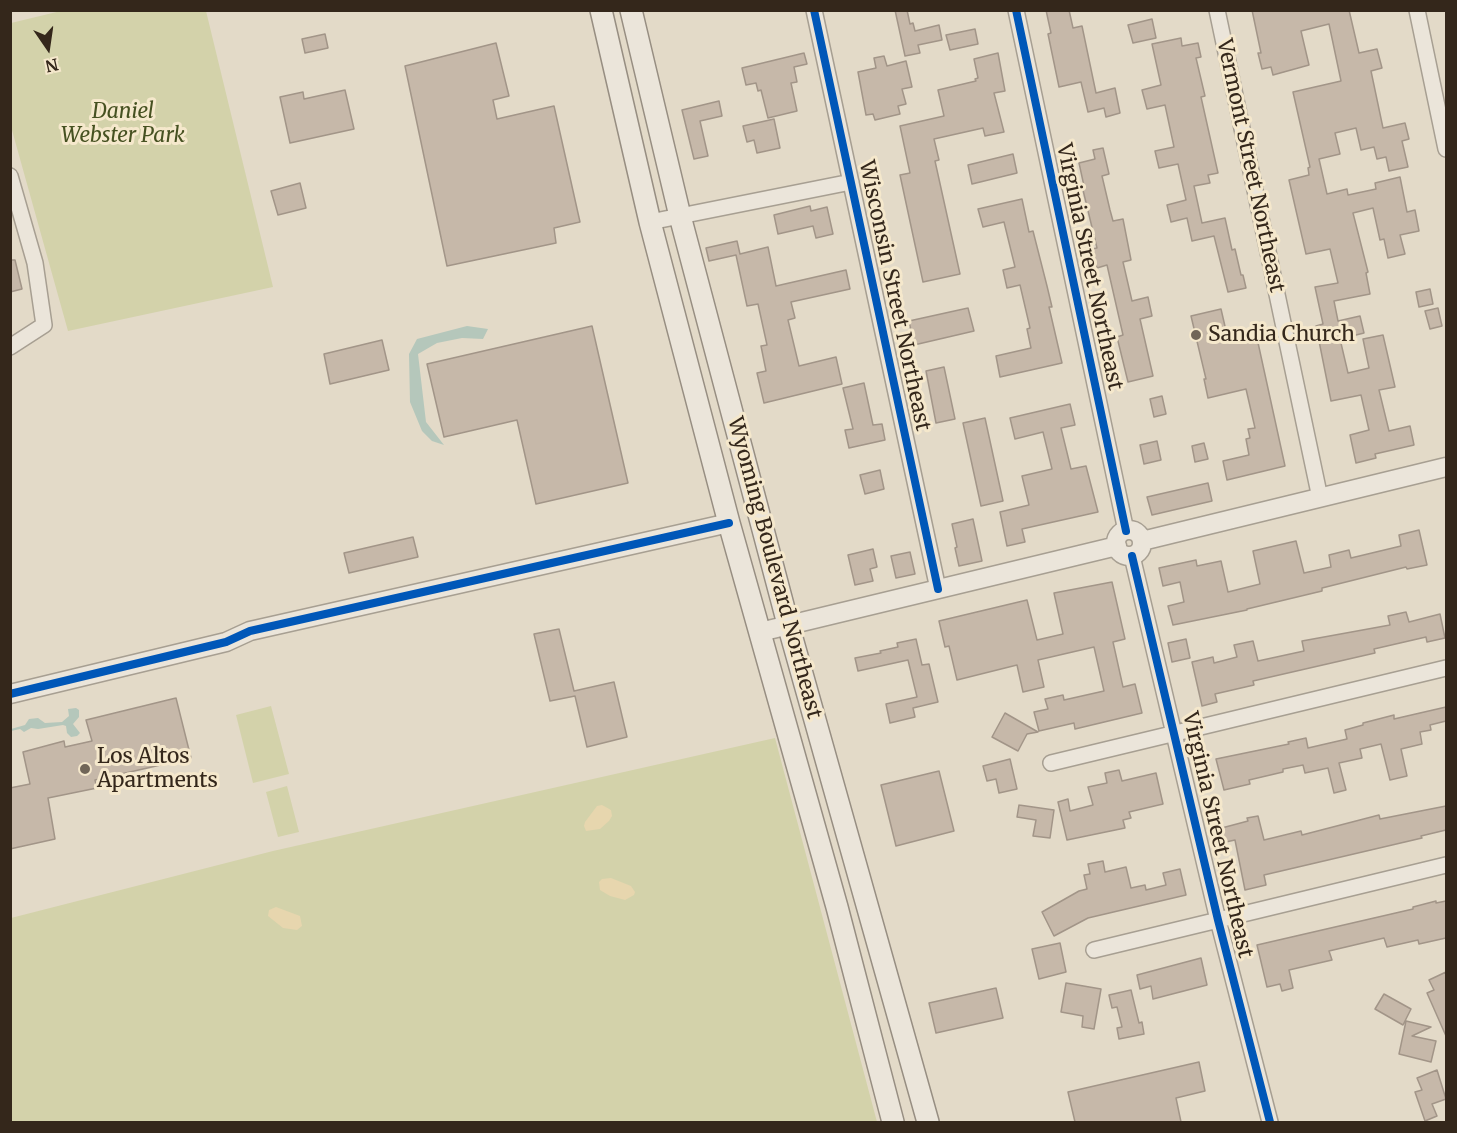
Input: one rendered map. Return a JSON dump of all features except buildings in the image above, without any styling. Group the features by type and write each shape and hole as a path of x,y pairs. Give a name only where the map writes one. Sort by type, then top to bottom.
{"main road":[{"name":"Wyoming Boulevard Northeast","path":"601,10 650,222 729,523 837,907 893,1122"},
{"name":"Wyoming Boulevard Northeast","path":"631,10 680,216 788,624 928,1122"}],"street":[{"name":"Wisconsin Street Northeast","path":"814,10 938,589"},
{"name":"Virginia Street Northeast","path":"1016,10 1129,543 1218,920 1270,1122"},
{"name":"Vermont Street Northeast","path":"1217,10 1320,498"},
{"path":"1417,10 1446,149"},
{"path":"10,176 35,263 44,325 10,347"},
{"path":"650,222 850,182"},
{"path":"760,632 1446,467"},
{"path":"10,694 226,642 252,630 729,523"},
{"path":"1051,763 1446,668"},
{"path":"1094,950 1446,865"}],"green space":[{"name":"Daniel Webster Park","path":"65,10 206,11 273,287 68,331 10,123 11,23"},
{"path":"271,706 289,774 253,783 236,715"},
{"path":"775,738 877,1122 11,1122 11,918 273,851"},
{"path":"287,786 299,832 278,837 266,792"}],"sand":[{"path":"602,805 611,810 612,816 609,821 600,829 586,831 585,822 597,806"},
{"path":"611,878 631,886 635,892 634,895 625,900 610,896 600,890 599,882 602,879"},
{"path":"276,907 300,916 302,926 297,930 283,928 268,916 269,910"}],"shaded area":[{"path":"467,326 488,329 483,339 462,338 437,343 418,354 426,422 444,445 432,441 422,431 410,402 409,354 417,339"},
{"path":"68,709 79,710 79,717 73,724 80,733 77,736 71,737 67,733 66,726 63,725 31,728 24,732 20,729 11,731 11,729 25,725 29,719 38,718 45,723 62,722 69,716"}],"cycle path":[{"path":"814,10 938,589"},
{"path":"1016,10 1126,531"},
{"path":"10,694 226,642 250,631 729,523"},
{"path":"1132,556 1218,920 1270,1122"}],"place":[{"name":"Sandia Church","path":"1196,335"},
{"name":"Los Altos Apartments","path":"85,769"}]}
